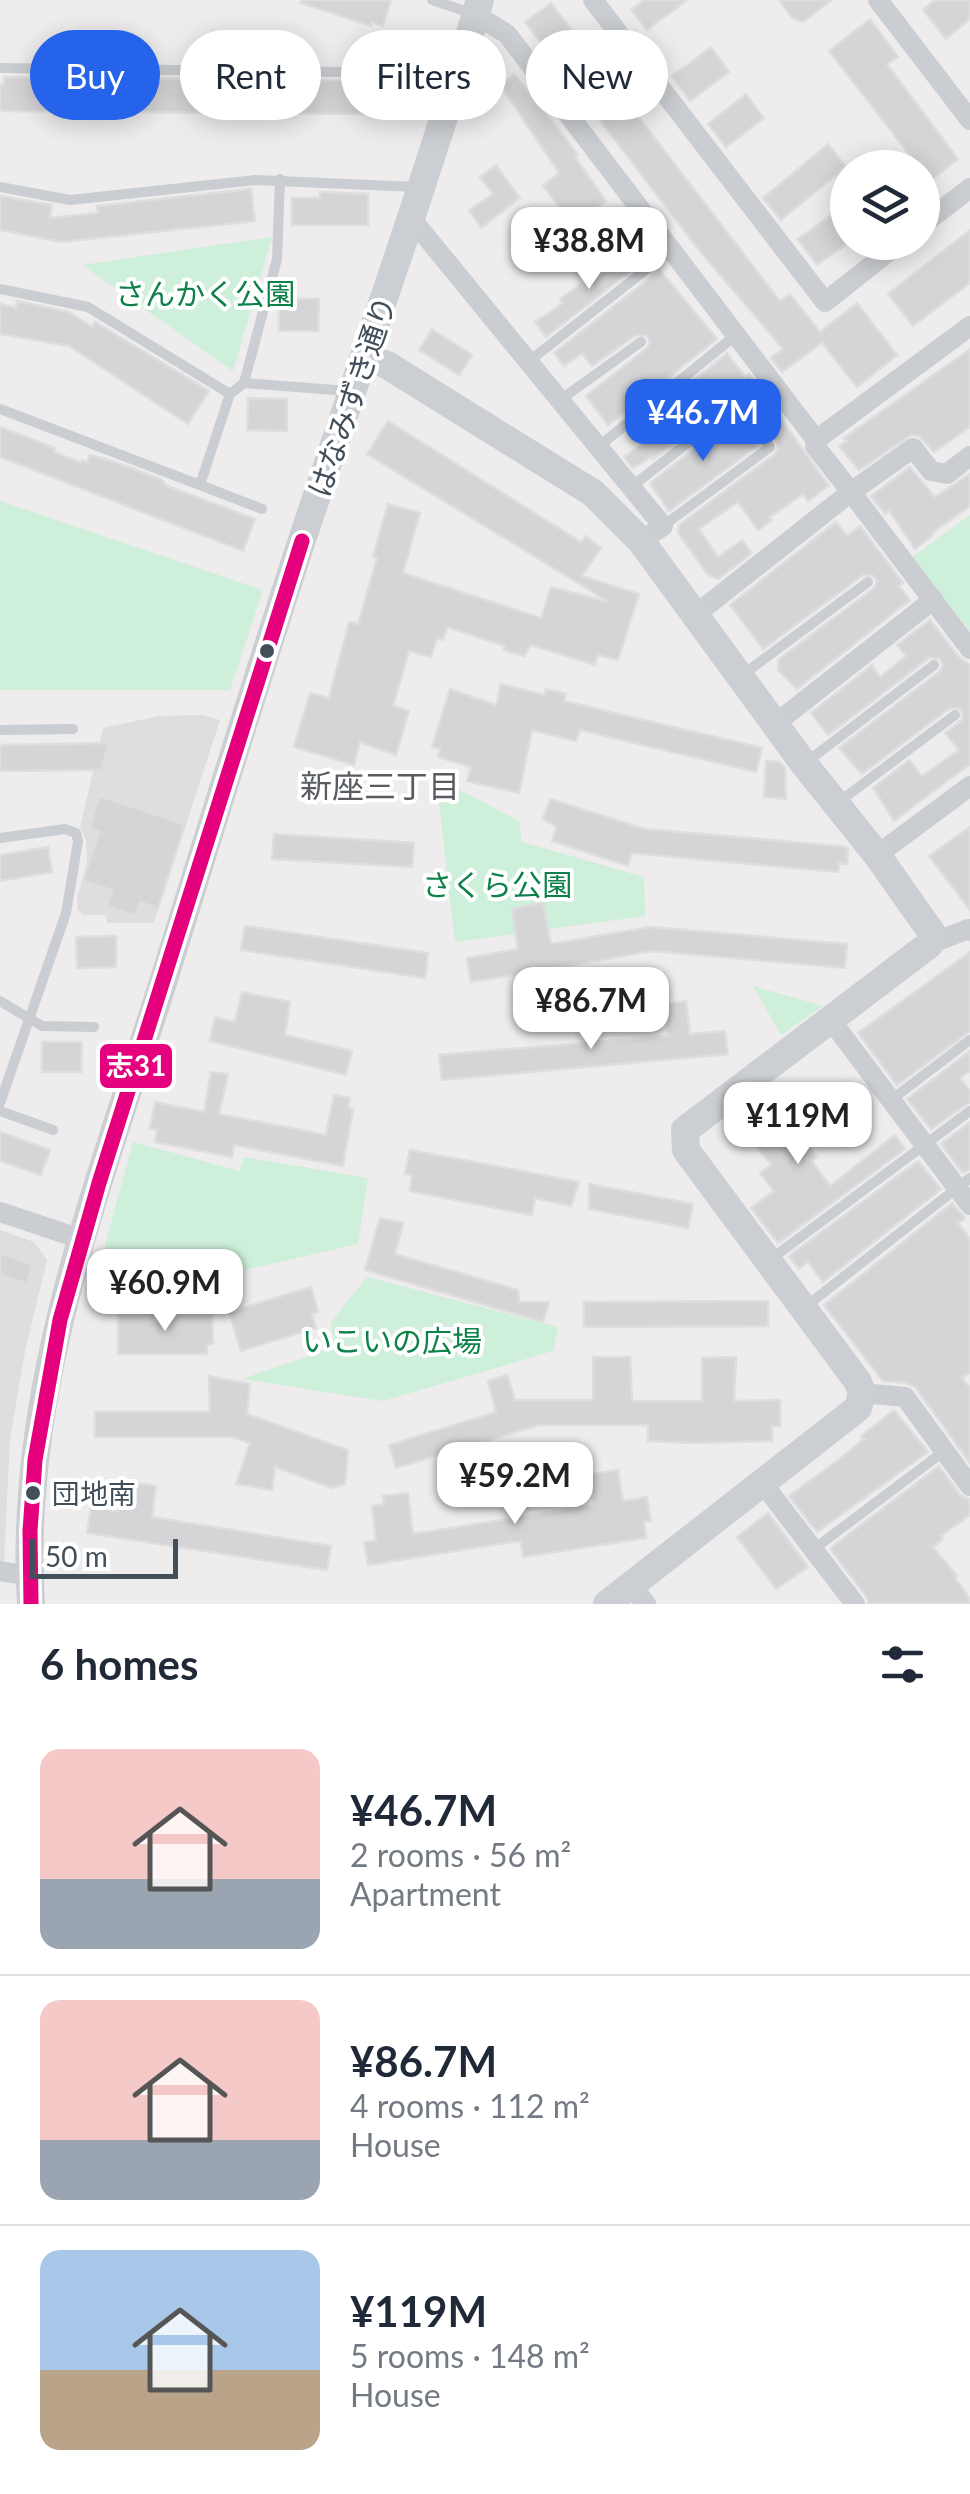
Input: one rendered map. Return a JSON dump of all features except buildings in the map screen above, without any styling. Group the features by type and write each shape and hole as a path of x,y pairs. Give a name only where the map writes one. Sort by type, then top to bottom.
{"street":[{"path":"593,0 825,302 878,260"},
{"path":"878,0 970,120"},
{"path":"478,8 507,34 816,440"},
{"name":"はなみずき通り","path":"30,1590 31,1484 39,1412 70,1281 302,541 366,357 441,120"},
{"path":"940,211 970,188"},
{"path":"410,218 631,487 695,615 804,764 878,855 929,928 930,944"},
{"path":"970,326 816,440 815,446 970,649"},
{"path":"366,357 387,365 652,534"},
{"path":"695,615 912,448 931,471 947,474 970,456"},
{"path":"776,723 933,600"},
{"path":"878,855 970,786"},
{"path":"607,1604 639,1595 761,1481 858,1408 862,1393 770,1259 686,1150 685,1130 930,944 970,931"},
{"path":"830,1019 925,1146 966,1190"},
{"path":"0,1212 84,1240"},
{"path":"862,1393 905,1397 970,1486"},
{"path":"761,1481 855,1604"},
{"path":"0,1571 30,1590"}],"lane":[{"path":"432,0 478,8"},
{"path":"0,68 341,71"},
{"path":"200,485 230,394 244,383 277,259 280,179"},
{"path":"0,187 70,200 280,179 419,188"},
{"path":"528,362 672,250"},
{"path":"0,288 88,306 230,394"},
{"path":"598,446 736,335"},
{"path":"560,400 640,342"},
{"path":"244,383 339,388 354,393"},
{"path":"631,487 735,406 770,446 652,534"},
{"path":"0,409 262,509"},
{"path":"740,676 868,582"},
{"path":"804,764 934,665"},
{"path":"836,804 955,715"},
{"path":"0,730 74,728"},
{"path":"0,838 65,829 76,833 78,841 66,912 0,1103"},
{"path":"0,1001 42,1026 94,1027"},
{"path":"891,1100 970,1040"},
{"path":"0,1111 54,1130"},
{"path":"770,1259 970,1111"},
{"path":"804,1308 966,1190"},
{"path":"814,1549 943,1452"}],"shaded area":[{"path":"202,715 220,720 154,923 107,923 106,915 83,915 78,910 77,898 87,863 86,840 80,828 103,728 159,716"},
{"path":"0,1230 34,1242 47,1260 10,1438 4,1565 0,1564"}],"green space":[{"name":"さんかく公園","path":"272,237 233,371 82,265"},
{"path":"0,501 263,590 230,690 0,690"},
{"path":"970,515 970,631 912,557"},
{"name":"さくら公園","path":"436,778 519,821 522,842 644,877 645,916 455,942"},
{"path":"753,986 823,1006 781,1035"},
{"path":"133,1142 240,1171 244,1157 368,1178 358,1244 209,1278 93,1289"},
{"name":"いこいの広場","path":"367,1277 558,1327 553,1351 383,1401 242,1379 335,1347 331,1322"}],"transit line":[{"name":"志31","path":"31,1604 30,1531 35,1460 60,1320 99,1183 302,541"}],"place":[{"name":"団地南","path":"33,1493"}],"district":[{"name":"新座三丁目","path":"380,785"}]}
